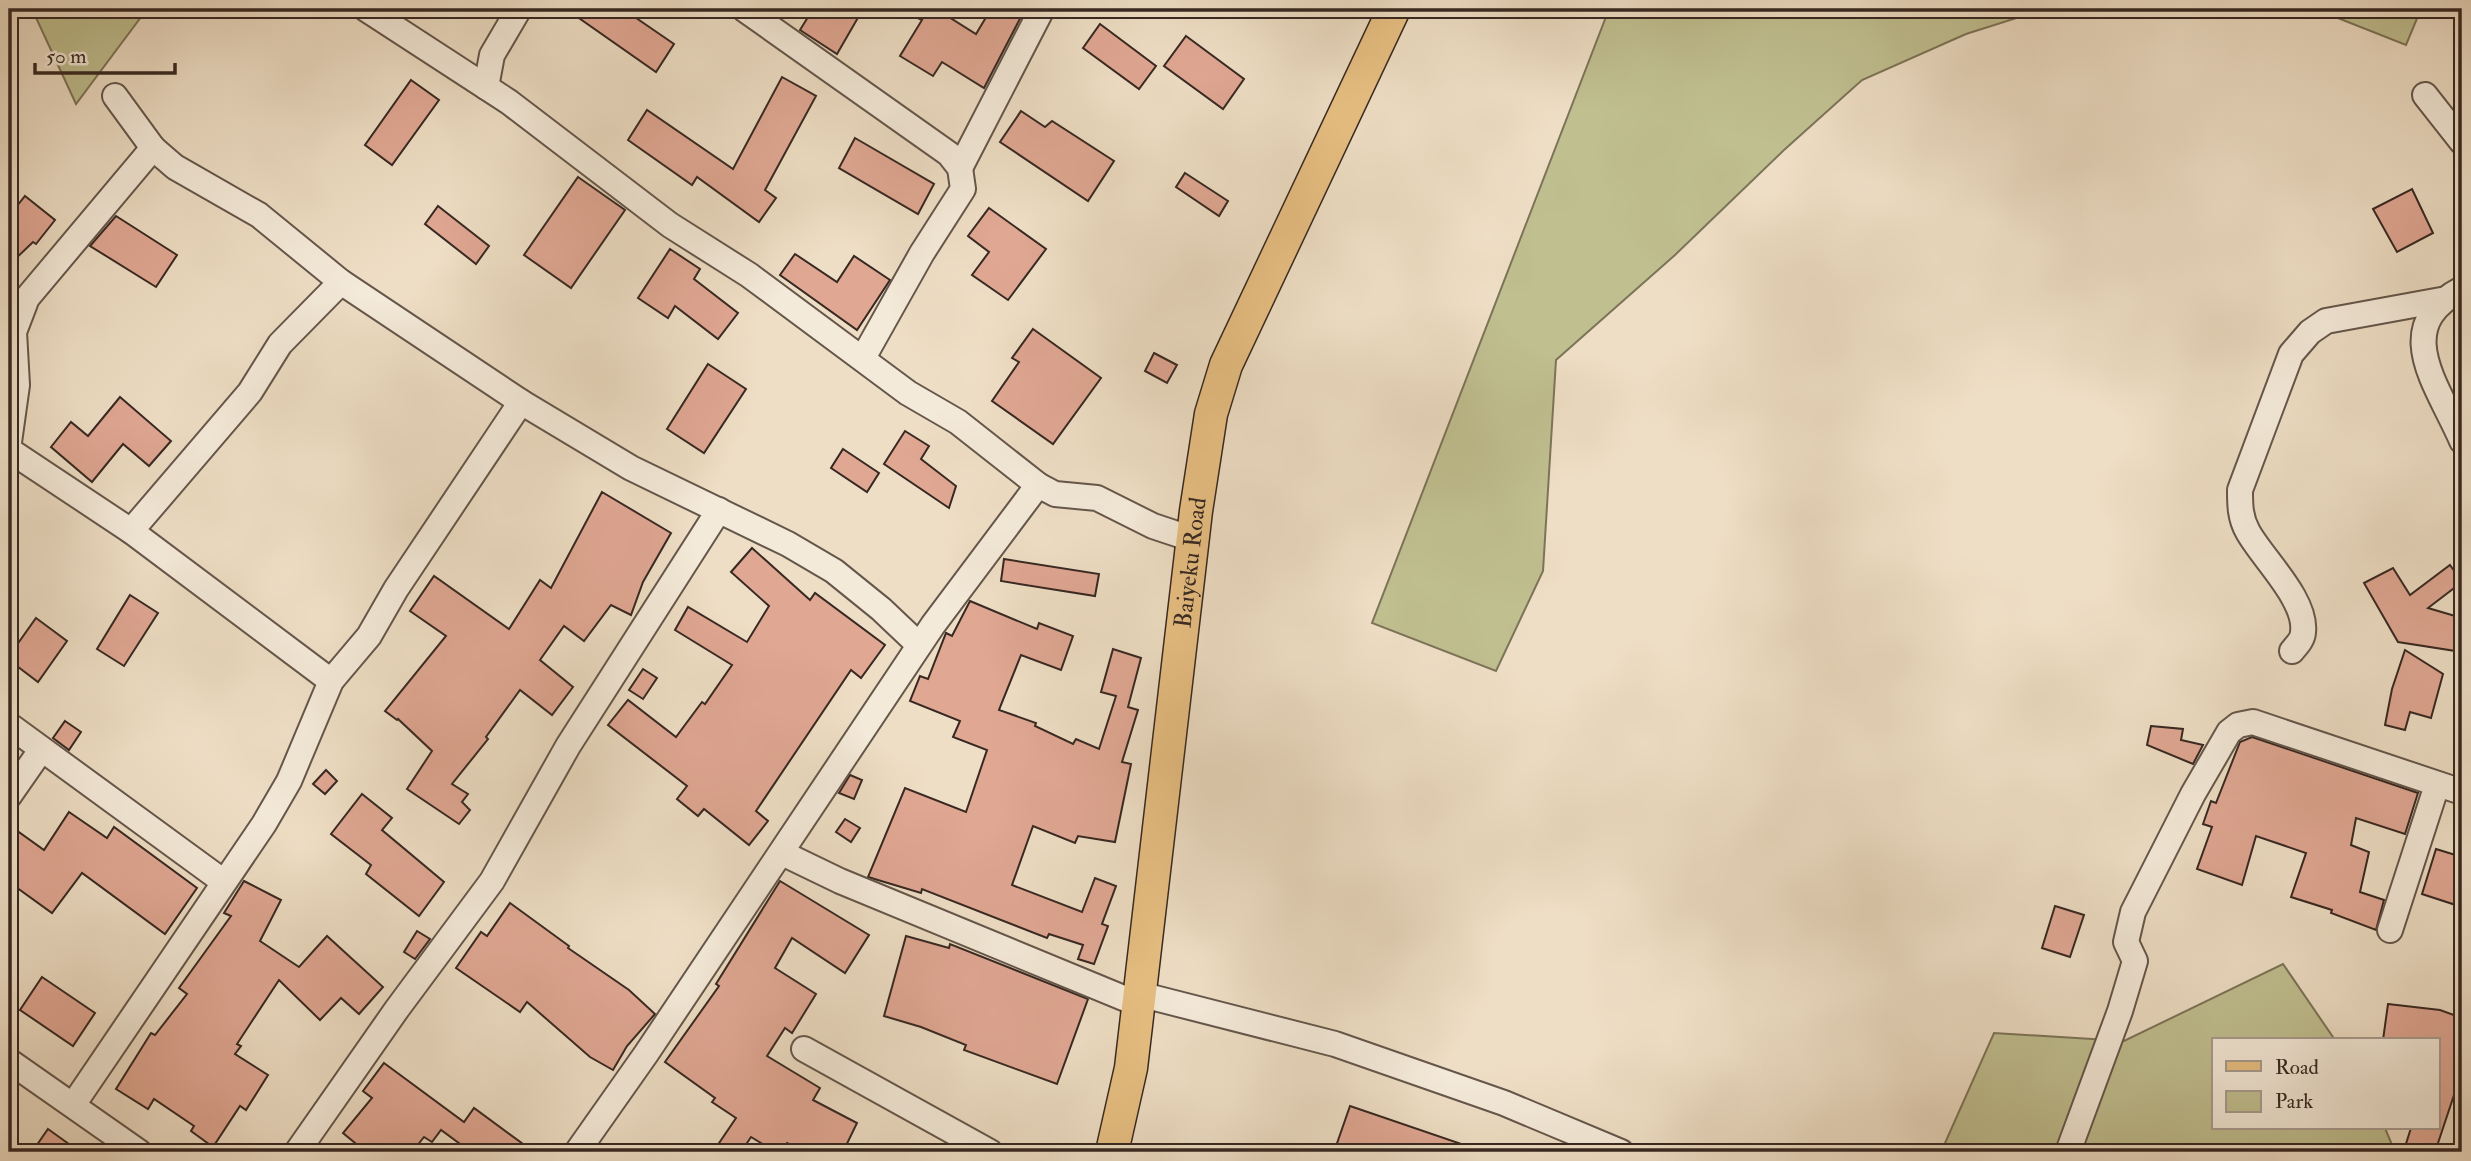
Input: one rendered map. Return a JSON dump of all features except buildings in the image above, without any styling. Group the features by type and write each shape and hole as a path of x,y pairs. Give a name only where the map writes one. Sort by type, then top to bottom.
{"main road":[{"name":"Baiyeku Road","path":"1112,1152 1132,1068 1192,538 1211,414 1226,365 1394,9"}],"street":[{"path":"366,9 485,87 670,225 749,275 908,393 958,422 1038,485 1055,494 1097,498 1153,526 1192,538"},
{"path":"485,87 492,55 519,9"},
{"path":"744,9 948,154 960,168 963,189 922,253 863,358"},
{"path":"960,168 1042,9"},
{"path":"2425,95 2462,142"},
{"path":"115,96 153,148 212,191 277,228 341,282 521,402 631,468 719,510 834,571 919,645"},
{"path":"9,442 17,385 15,332 27,298 153,148"},
{"path":"131,531 250,392 280,344 341,282"},
{"path":"2452,294 2425,323 2421,340 2424,355 2462,441"},
{"path":"2292,651 2304,635 2303,621 2296,603 2247,532 2239,512 2240,489 2291,354 2310,332 2326,321 2452,294"},
{"path":"73,1105 289,781 331,681 369,636 396,589 521,402"},
{"path":"9,450 131,531 331,681"},
{"path":"577,1152 782,853 919,645 1038,485"},
{"path":"297,1152 397,1009 492,881 568,746 719,510"},
{"path":"2068,1152 2120,1011 2135,961 2126,942 2133,912 2193,794 2229,732 2238,724 2253,722 2462,792"},
{"path":"9,725 224,882"},
{"path":"9,796 41,750"},
{"path":"2390,930 2437,785"},
{"path":"782,853 865,892 1139,999 1335,1044 1504,1103 1621,1152"},
{"path":"804,1049 990,1152"},
{"path":"9,1061 139,1152"}],"green space":[{"path":"32,9 147,9 76,104"},
{"path":"1609,9 2045,9 1966,34 1862,80 1784,150 1675,255 1556,360 1543,571 1496,671 1372,623"},
{"path":"2315,9 2421,9 2406,45"},
{"path":"2283,964 2334,1038 2212,1038 2212,1130 2386,1130 2395,1152 1941,1152 1994,1033 2124,1041"}]}
